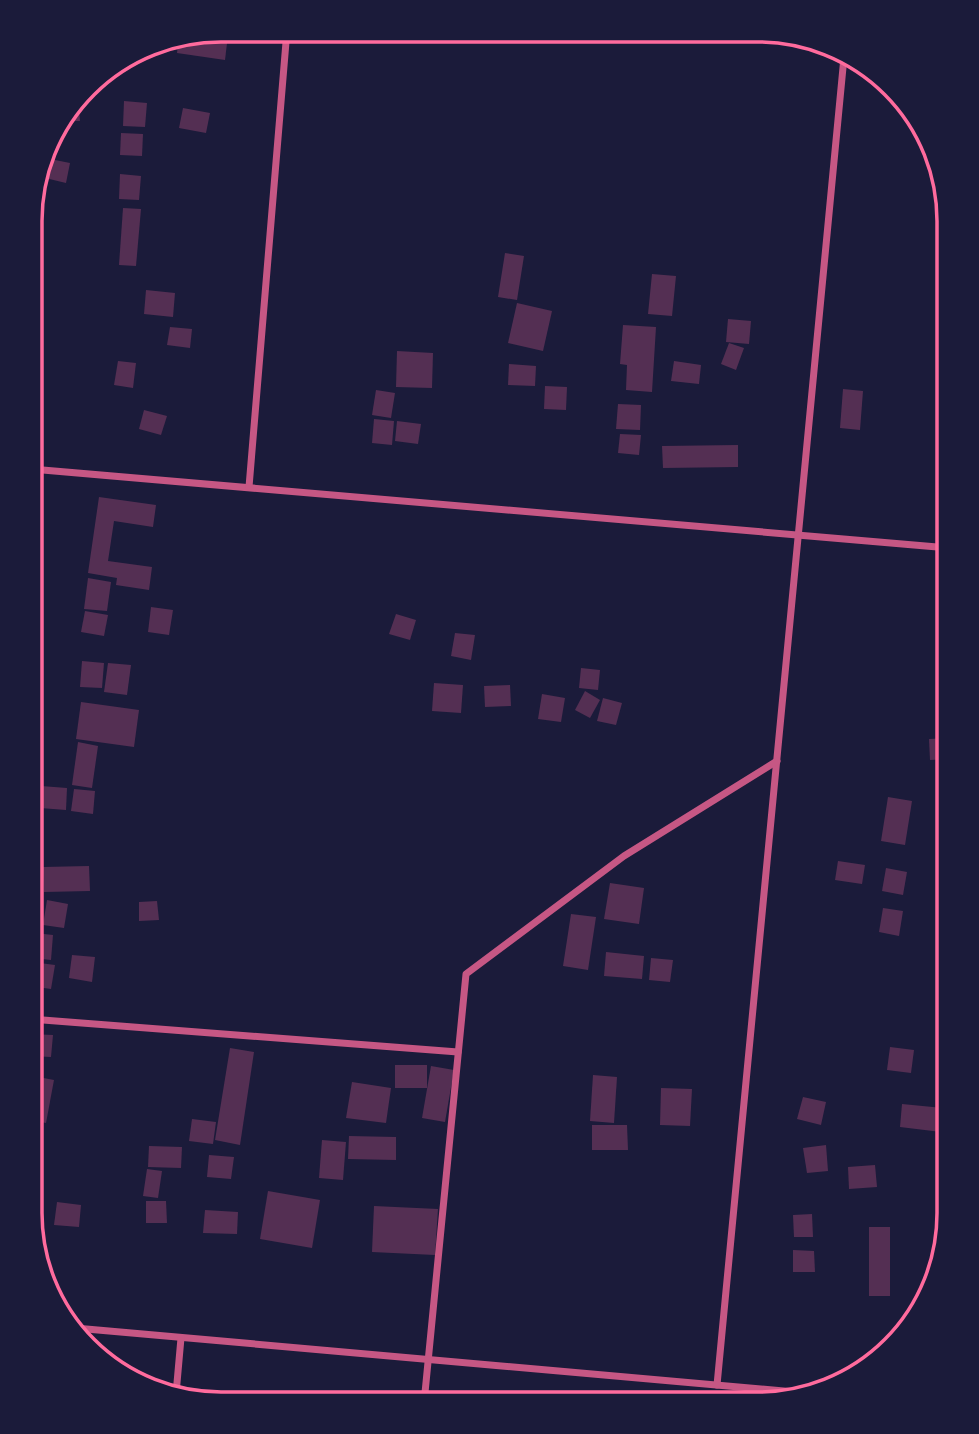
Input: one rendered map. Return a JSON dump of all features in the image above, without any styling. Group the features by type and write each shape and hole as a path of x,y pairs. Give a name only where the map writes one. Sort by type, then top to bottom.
{"street":[{"path":"249,487 286,42"},
{"path":"717,1385 843,64"},
{"path":"42,469 937,547"},
{"path":"425,1392 466,974 624,856 777,761"},
{"path":"42,1020 458,1052"},
{"path":"84,1329 777,1390"},
{"path":"177,1386 181,1338"}],"building":[{"path":"227,42 225,60 177,53 178,47 186,45"},
{"path":"124,101 147,103 145,127 123,126"},
{"path":"183,108 210,113 206,133 179,128"},
{"path":"79,112 80,121 73,121"},
{"path":"121,133 143,134 142,156 120,155"},
{"path":"53,160 70,163 66,183 47,179"},
{"path":"120,174 141,176 139,200 119,199"},
{"path":"123,208 141,209 136,266 119,265"},
{"path":"505,253 524,256 517,300 498,297"},
{"path":"652,274 676,276 672,316 648,314"},
{"path":"146,290 175,293 173,317 144,314"},
{"path":"517,303 552,311 543,351 508,343"},
{"path":"728,319 751,321 749,344 726,342"},
{"path":"623,325 656,327 652,392 626,390 627,365 620,364"},
{"path":"170,327 192,329 190,348 167,345"},
{"path":"729,343 744,348 736,370 721,364"},
{"path":"397,351 433,353 432,388 396,387"},
{"path":"118,361 136,363 133,388 114,385"},
{"path":"674,361 701,365 699,384 671,381"},
{"path":"509,364 536,366 535,386 508,385"},
{"path":"545,386 567,387 566,410 544,409"},
{"path":"843,389 863,391 860,430 840,428"},
{"path":"376,390 395,393 391,418 372,415"},
{"path":"618,404 641,405 640,430 616,429"},
{"path":"144,410 167,416 161,435 139,429"},
{"path":"374,419 394,421 392,445 372,443"},
{"path":"397,421 421,424 418,444 395,441"},
{"path":"620,434 641,435 639,455 618,453"},
{"path":"738,445 738,467 663,468 662,446"},
{"path":"99,497 156,505 153,527 114,521 108,561 152,567 149,590 116,585 117,578 88,573"},
{"path":"88,578 111,582 107,611 84,609"},
{"path":"151,607 173,610 169,635 148,632"},
{"path":"85,611 108,615 104,636 81,632"},
{"path":"396,614 416,620 410,640 389,634"},
{"path":"455,633 475,635 471,660 451,656"},
{"path":"82,661 104,663 102,688 80,687"},
{"path":"108,663 131,665 127,695 104,692"},
{"path":"581,668 600,670 598,690 579,688"},
{"path":"434,683 463,685 461,713 432,711"},
{"path":"510,685 511,706 485,707 484,686"},
{"path":"585,691 600,700 590,718 575,710"},
{"path":"542,694 565,698 561,722 538,719"},
{"path":"603,698 622,703 616,725 597,721"},
{"path":"81,702 139,710 134,747 76,739"},
{"path":"929,739 937,739 937,760 930,760"},
{"path":"78,742 98,746 92,788 72,785"},
{"path":"42,786 67,788 66,810 42,808"},
{"path":"74,789 95,791 93,814 71,811"},
{"path":"888,797 912,801 905,845 881,841"},
{"path":"838,861 865,865 862,884 835,880"},
{"path":"89,866 90,891 44,892 43,867"},
{"path":"886,868 907,872 903,895 882,891"},
{"path":"610,883 644,888 639,924 604,919"},
{"path":"47,900 68,904 64,928 43,925"},
{"path":"157,901 159,920 139,921 139,902"},
{"path":"883,908 903,911 899,936 879,932"},
{"path":"571,914 596,917 588,970 563,966"},
{"path":"42,934 53,935 51,960 42,959"},
{"path":"606,952 644,956 642,979 604,976"},
{"path":"72,955 95,957 92,982 69,978"},
{"path":"651,958 673,960 670,982 649,980"},
{"path":"42,963 55,965 51,989 42,988"},
{"path":"42,1035 53,1035 51,1057 42,1057"},
{"path":"890,1047 914,1050 911,1073 887,1070"},
{"path":"230,1048 254,1052 240,1145 215,1140"},
{"path":"395,1065 427,1065 427,1088 395,1088"},
{"path":"431,1066 454,1070 445,1122 422,1118"},
{"path":"593,1075 617,1077 614,1123 590,1121"},
{"path":"42,1078 54,1080 46,1123 42,1122"},
{"path":"352,1082 391,1088 386,1123 346,1118"},
{"path":"661,1088 692,1089 690,1126 660,1125"},
{"path":"803,1097 826,1102 821,1125 797,1119"},
{"path":"902,1104 937,1107 937,1132 900,1127"},
{"path":"192,1119 216,1122 213,1144 189,1141"},
{"path":"592,1125 627,1125 628,1150 592,1150"},
{"path":"349,1136 396,1137 396,1160 348,1159"},
{"path":"322,1140 346,1142 343,1180 319,1178"},
{"path":"826,1145 828,1171 807,1173 803,1148"},
{"path":"149,1146 182,1147 181,1168 148,1167"},
{"path":"209,1155 234,1157 231,1179 207,1177"},
{"path":"875,1165 877,1187 849,1189 848,1167"},
{"path":"147,1169 162,1171 158,1198 143,1196"},
{"path":"268,1191 320,1200 312,1248 260,1239"},
{"path":"146,1201 166,1201 167,1223 146,1223"},
{"path":"57,1202 81,1205 79,1227 54,1225"},
{"path":"374,1206 438,1209 435,1255 372,1252"},
{"path":"205,1210 238,1212 237,1234 203,1233"},
{"path":"812,1214 813,1237 794,1237 793,1215"},
{"path":"869,1227 890,1227 890,1296 869,1296"},
{"path":"793,1250 814,1251 815,1272 793,1272"}]}
